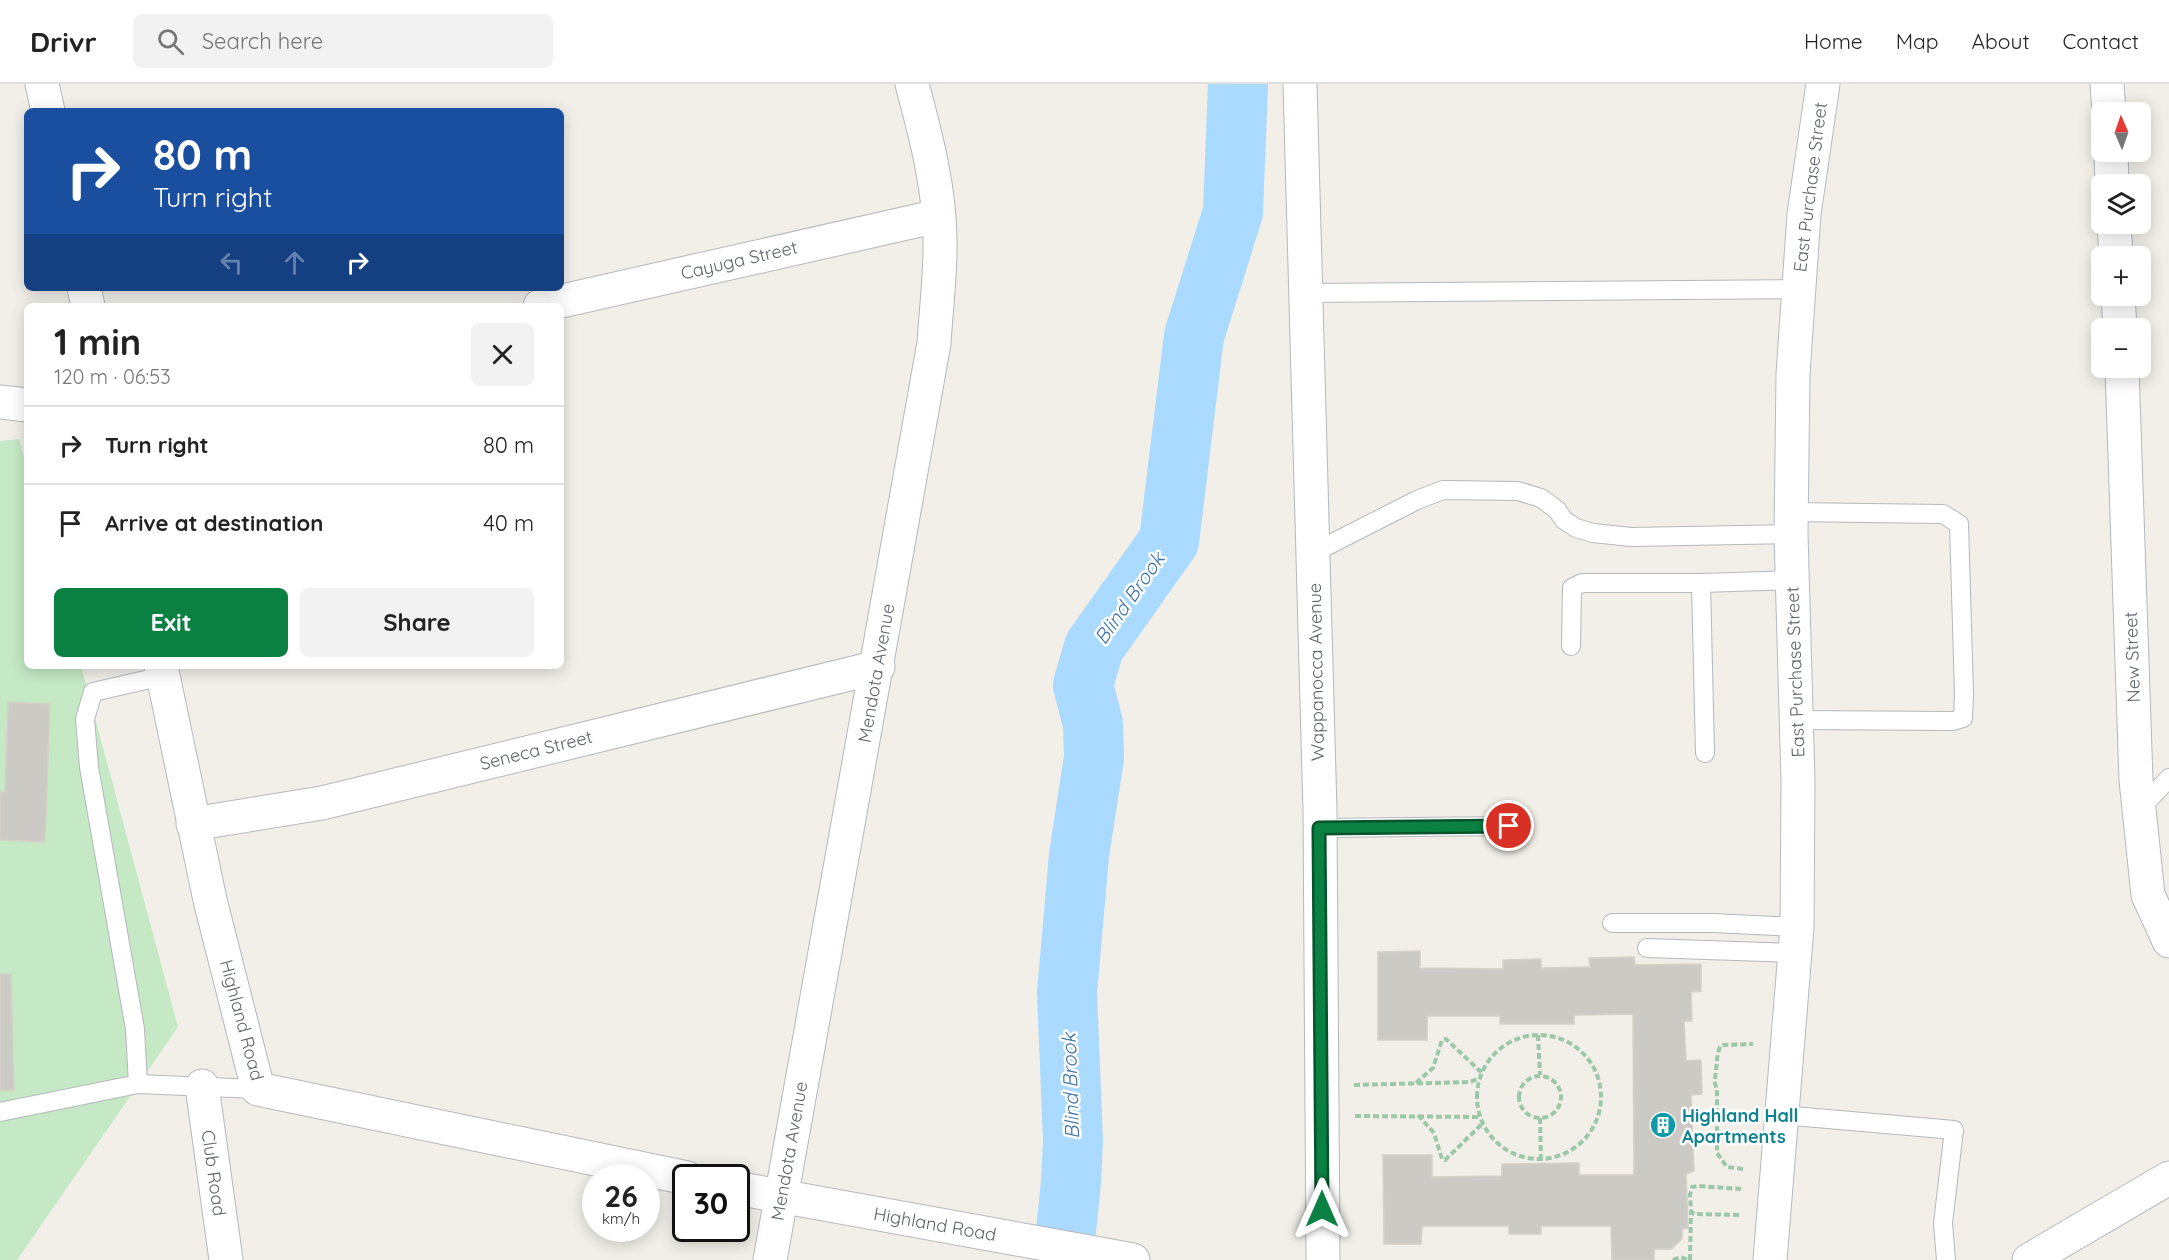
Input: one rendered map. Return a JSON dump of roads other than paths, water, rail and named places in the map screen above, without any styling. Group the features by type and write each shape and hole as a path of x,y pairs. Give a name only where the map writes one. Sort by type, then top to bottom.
{"street":[{"path":"42,84 47,108"},
{"name":"Mendota Avenue","path":"770,1260 878,667 934,343 940,246 938,216 925,132 912,84"},
{"name":"Wappanocca Avenue","path":"1300,84 1319,828 1323,1260"},
{"name":"East Purchase Street","path":"1770,1260 1797,940 1796,720 1791,523 1793,374 1804,214 1822,84"},
{"path":"2107,84 2108,102"},
{"name":"Cayuga Street","path":"553,303 938,216"},
{"name":"New Street","path":"2122,378 2139,810 2148,895 2169,941"},
{"path":"0,402 24,405"},
{"name":"Seneca Street","path":"193,824 322,803 878,667"},
{"name":"Highland Road","path":"162,671 193,824 258,1089 672,1175"},
{"name":"Club Road","path":"202,1086 226,1260"},
{"path":"2029,1260 2169,1178"},
{"name":"Highland Road","path":"750,1190 1133,1260"}],"lane":[{"path":"1306,293 1798,289"},
{"path":"1313,553 1432,493 1443,490 1518,491 1541,498 1576,528 1593,533 1631,537 1791,523 1943,514 1959,524 1964,718 1953,721 1796,720"},
{"path":"1571,646 1572,588 1582,583 1792,580"},
{"path":"1701,583 1705,753"},
{"path":"138,1084 135,1029 89,767 85,719 93,692 162,671"},
{"path":"2139,810 2169,778"},
{"path":"1319,828 1509,826"},
{"path":"1612,923 1713,923 1797,940"},
{"path":"1647,948 1797,940"},
{"path":"0,1112 138,1084 258,1089"},
{"path":"1782,1116 1954,1130 1943,1223 1946,1260"}],"waterway":[{"name":"Blind Brook","path":"1063,1260 1073,1140 1067,993 1079,855 1094,758 1093,724 1083,685 1094,647 1169,541 1194,336 1233,212 1238,84"}],"place":[{"name":"Highland Hall Apartments","path":"1663,1125"}]}
